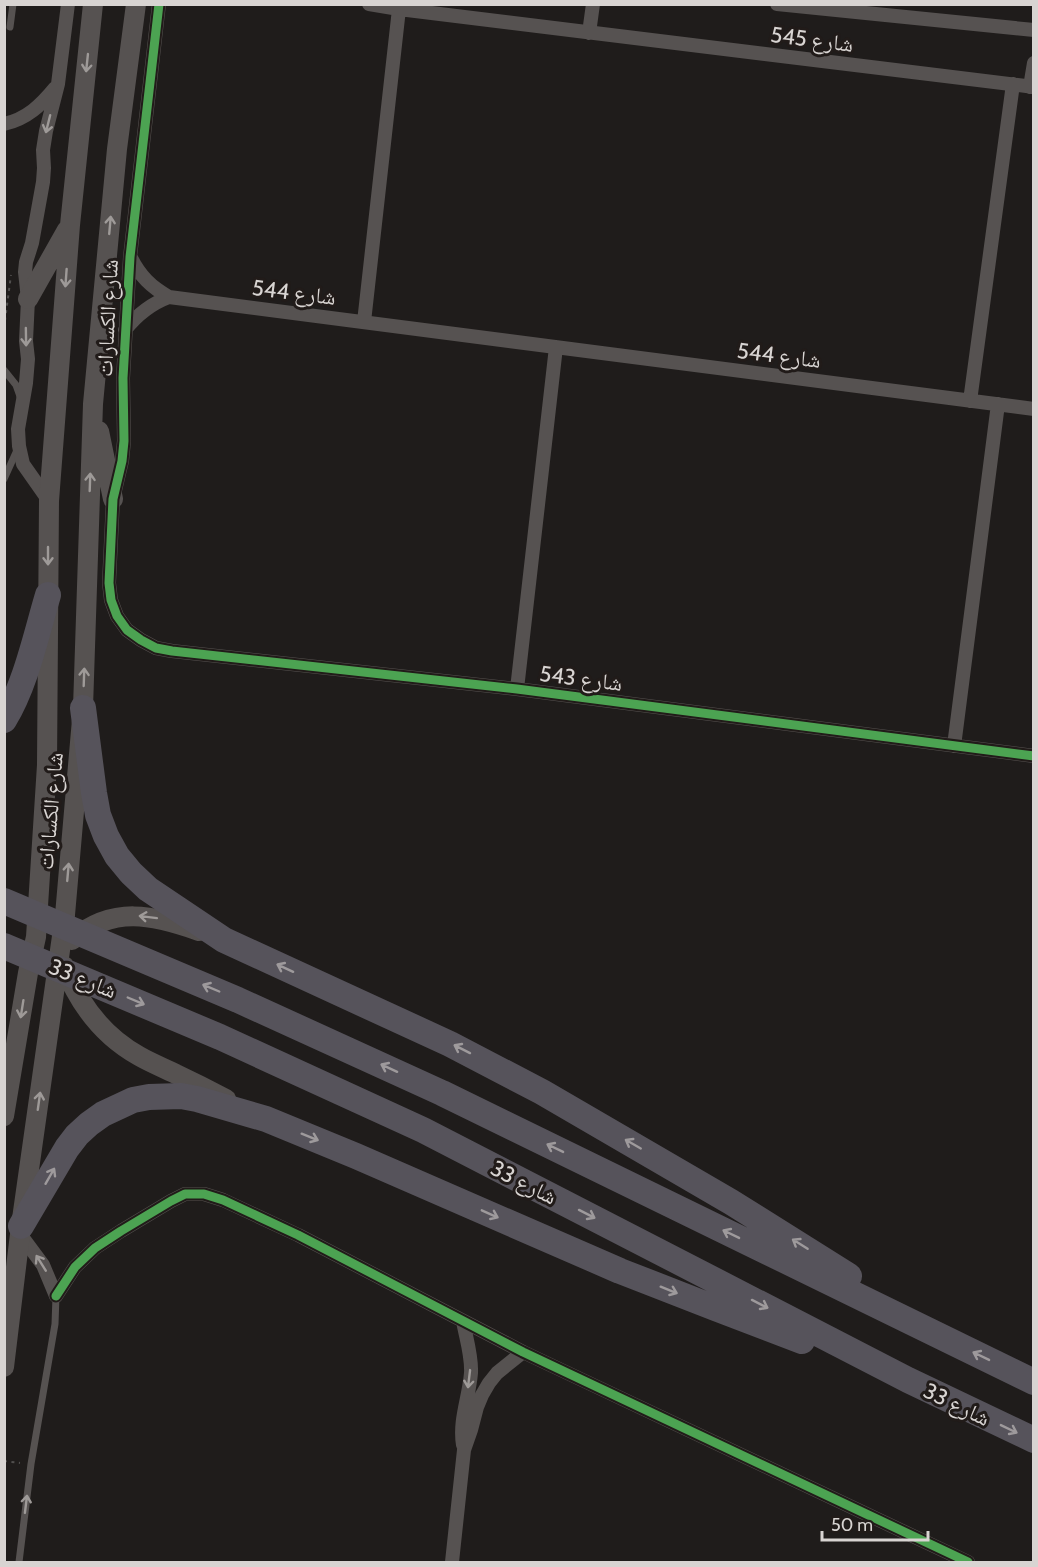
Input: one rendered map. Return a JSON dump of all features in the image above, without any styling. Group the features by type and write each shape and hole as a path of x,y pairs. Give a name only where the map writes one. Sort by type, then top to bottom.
{"highway":[{"path":"4,720 12,708 16,686 48,595"},
{"path":"83,708 98,815 117,856 148,889 224,940 450,1044 542,1092 764,1222 936,1334"},
{"name":"شارع 33","path":"4,901 238,1000 442,1093 1034,1382"},
{"name":"شارع 33","path":"4,946 220,1036 423,1130 908,1380 1034,1440"},
{"path":"20,1230 66,1148 89,1124 117,1106 133,1100 165,1095 181,1096 266,1119 620,1271 908,1380"}],"street":[{"path":"49,501 23,464 19,446 18,429 28,359 26,341 28,299 24,272 32,243 43,182 43,150 58,84 68,4"},
{"name":"شارع الكسارات","path":"4,1116 28,973 42,932 37,908 47,765 49,501 70,225 93,4"},
{"name":"شارع الكسارات","path":"4,1367 20,1230 56,979 53,955 64,915 83,708 93,404 117,149 136,4"},
{"name":"شارع الكسارات","path":"127,630 117,616 111,600 109,584 113,499 123,461 123,378 130,257 159,4"},
{"name":"شارع 545","path":"369,4 1032,87 1034,63"},
{"path":"589,33 593,4"},
{"path":"777,4 1034,30"},
{"path":"364,322 399,9"},
{"path":"4,124 15,122 32,112 58,84"},
{"path":"970,401 1013,84"},
{"path":"28,299 70,225"},
{"name":"شارع 544","path":"130,257 146,281 169,297 1034,409"},
{"path":"125,330 149,307 169,297"},
{"path":"517,689 556,347"},
{"path":"93,404 113,499"},
{"path":"954,746 998,404"},
{"name":"شارع 543","path":"127,630 156,648 172,651 517,689 1034,756"},
{"path":"4,885 42,932 81,1002 107,1033 140,1057 266,1119"},
{"path":"4,958 64,915"},
{"path":"28,973 83,930 101,921 128,916 156,918 224,940"},
{"path":"56,1296 70,1273 87,1254 153,1211 185,1194 204,1194 223,1200 298,1235 523,1352 968,1563"},
{"path":"20,1230 43,1265 56,1296"},
{"path":"463,1321 471,1374 462,1420 461,1435 464,1450"},
{"path":"453,1563 464,1450 477,1407 489,1383 497,1373 523,1352"}],"lane":[{"path":"10,27 13,4"},
{"path":"4,370 16,386 23,404"},
{"path":"4,479 19,446"},
{"path":"19,1563 32,1464 55,1324 56,1296"}],"path":[{"path":"4,328 12,261 26,262"},
{"path":"4,1461 32,1464"}],"cycle path":[{"path":"159,4 130,257 123,378 124,441 113,499 109,583 111,600 117,616 127,630 156,648 172,651 517,689 1034,756"},
{"path":"56,1296 75,1267 95,1248 185,1194 204,1194 223,1200 298,1235 523,1352 968,1562"}]}
